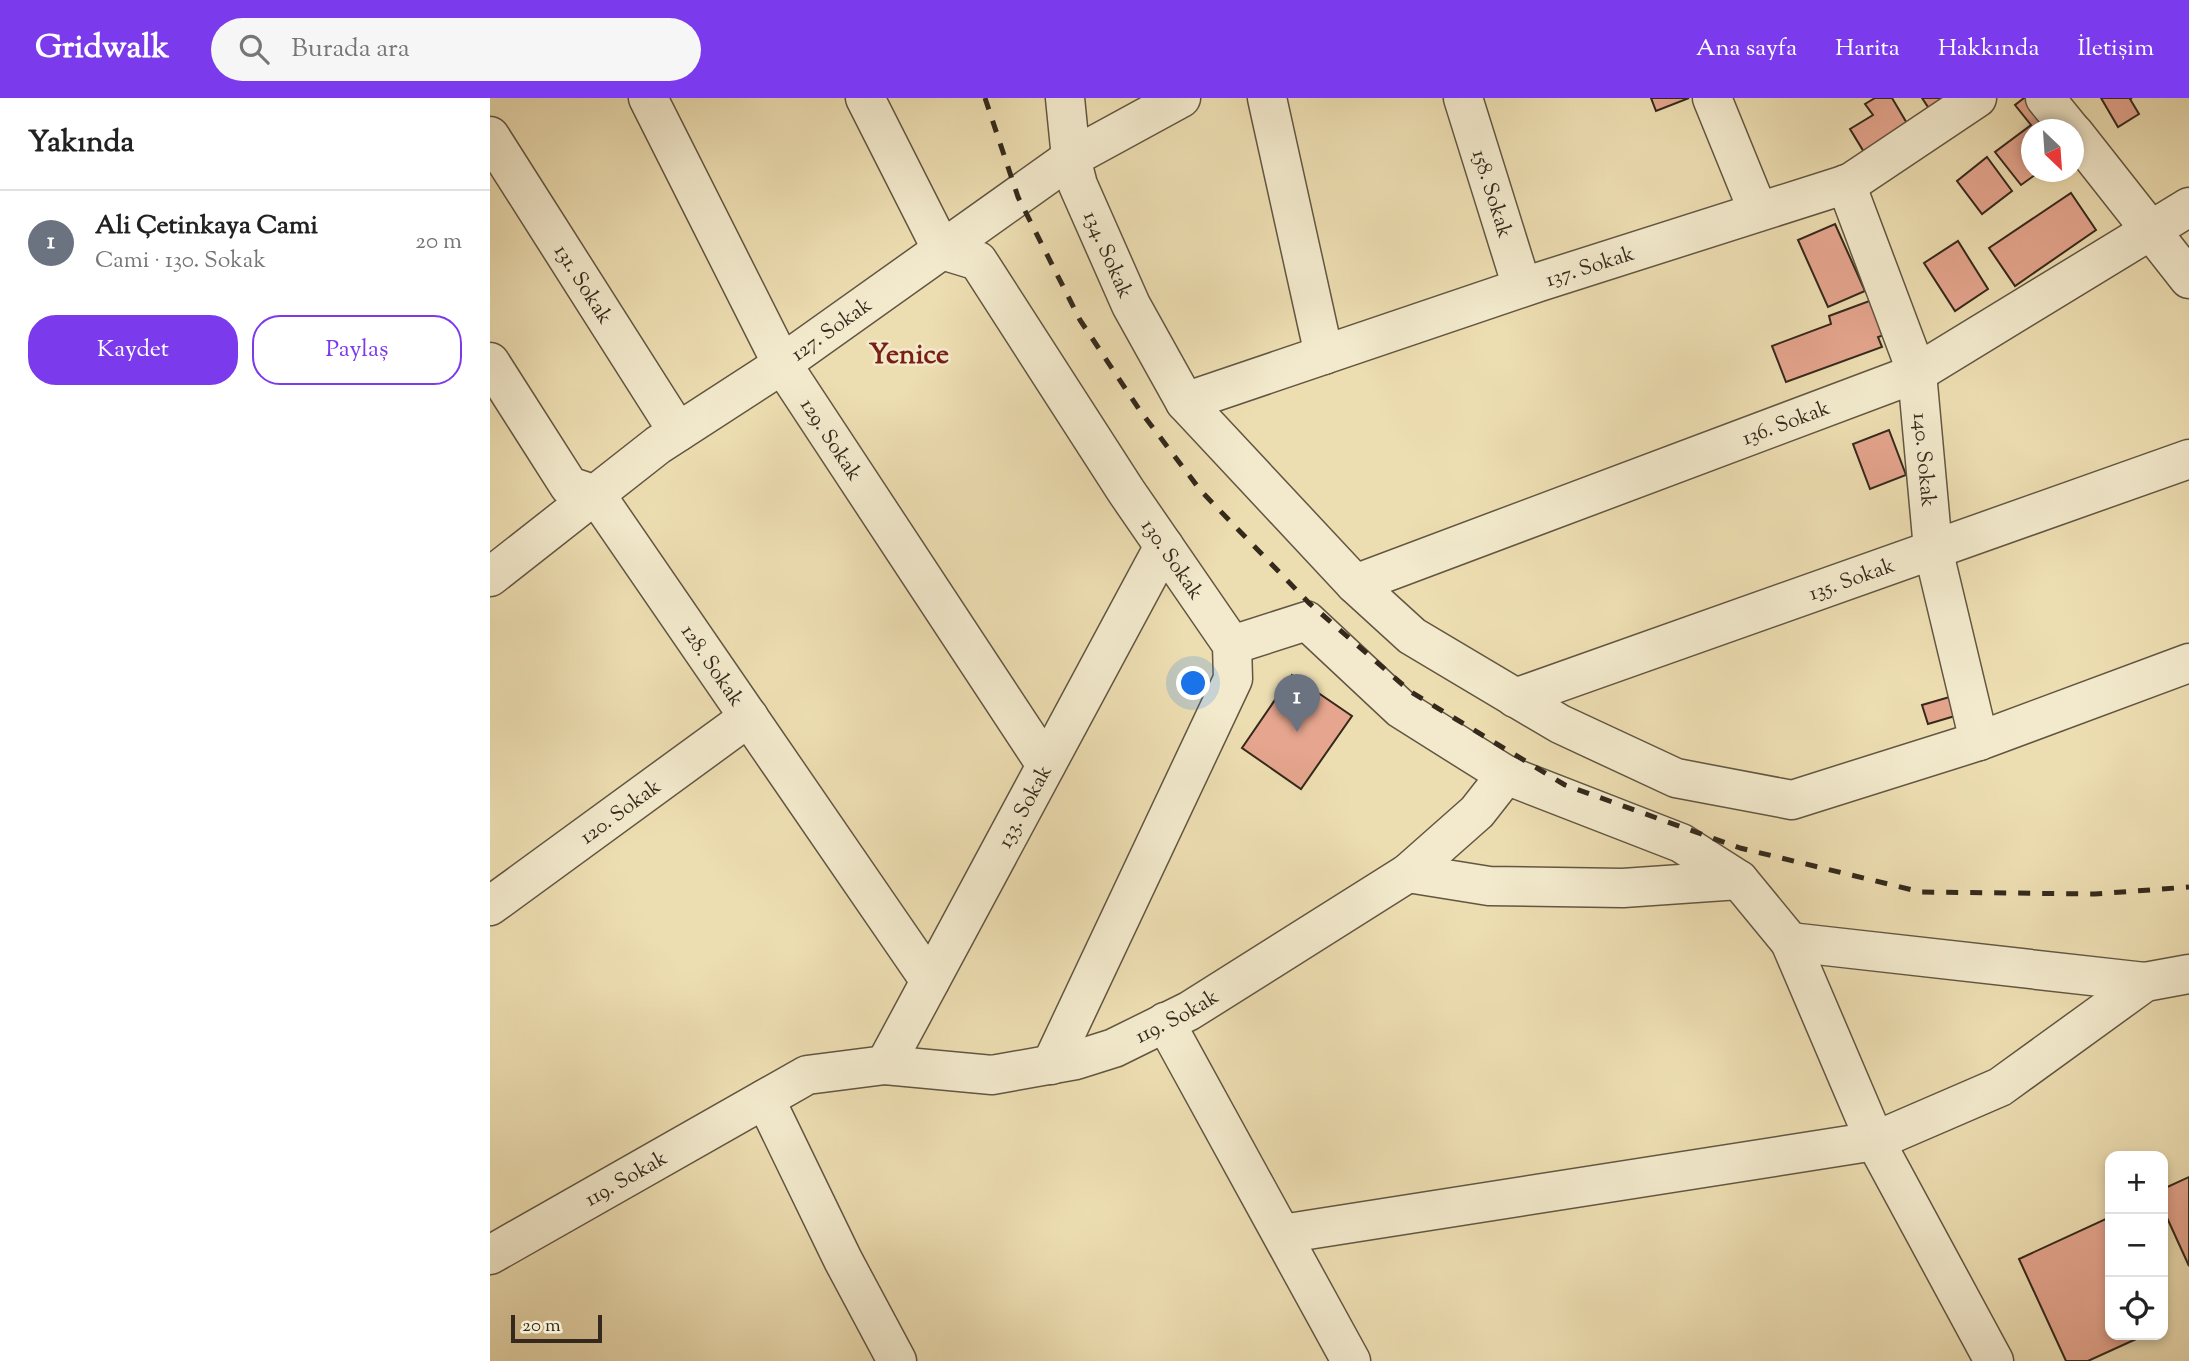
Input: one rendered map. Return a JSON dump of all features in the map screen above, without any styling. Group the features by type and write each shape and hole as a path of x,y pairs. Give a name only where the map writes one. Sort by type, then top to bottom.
{"street":[{"name":"129. Sokak","path":"648,98 782,364 1046,765"},
{"path":"865,98 942,250"},
{"name":"134. Sokak","path":"1065,98 1071,158 1077,185 1131,305 1185,402 1355,584 1412,636 1560,724 1676,778 1792,800 1979,741 2189,663"},
{"name":"127. Sokak","path":"490,577 678,432 782,364 1071,158 1181,98"},
{"path":"1267,98 1324,355"},
{"name":"158. Sokak","path":"1462,98 1522,287"},
{"path":"1712,98 1758,211"},
{"name":"137. Sokak","path":"1185,402 1522,287 1846,184 1977,98"},
{"path":"2045,98 2062,119"},
{"name":"131. Sokak","path":"490,136 678,432"},
{"path":"2084,146 2189,279"},
{"name":"140. Sokak","path":"1846,184 1917,373 1933,549 1979,741"},
{"name":"136. Sokak","path":"1355,584 1917,373 2189,207"},
{"name":"130. Sokak","path":"942,250 978,261 1232,645"},
{"name":"128. Sokak","path":"490,362 569,486 596,495 930,981"},
{"name":"135. Sokak","path":"1515,698 2189,459"},
{"name":"133. Sokak","path":"885,1065 1164,546"},
{"path":"1051,1065 1233,679 1232,645 1307,621 1401,709 1506,775 1681,843 1739,880 1790,942 1875,1141 1994,1361"},
{"name":"120. Sokak","path":"490,906 749,717"},
{"name":"119. Sokak","path":"490,1255 807,1075 885,1065 992,1075 1051,1065 1114,1048 1189,1011 1408,873 1477,813 1506,775"},
{"path":"1408,873 1489,886 1623,888 1739,880"},
{"path":"1790,942 2145,982 2189,974"},
{"path":"1282,1234 1875,1141 2000,1087 2145,982"},
{"path":"1166,1022 1352,1361"},
{"path":"765,1098 843,1259 897,1361"}],"building":[{"path":"1651,98 1689,98 1656,111"},
{"path":"1875,98 1892,98 1908,125 1864,152 1850,129 1873,115 1865,104"},
{"path":"1922,98 1948,98 1930,110"},
{"path":"2024,98 2031,98 2047,119 2026,119 2015,105"},
{"path":"2101,98 2132,98 2130,99 2139,114 2118,127"},
{"path":"2021,132 2021,182 2025,182 2021,185 1995,152"},
{"path":"1987,157 2012,191 1982,214 1957,181"},
{"path":"2071,193 2096,230 2015,286 1989,248"},
{"path":"1835,224 1865,291 1828,307 1798,240"},
{"path":"1958,241 1988,289 1955,311 1924,263"},
{"path":"1872,300 1884,335 1878,337 1882,347 1786,382 1772,346 1831,324 1829,316"},
{"path":"1889,430 1906,475 1870,489 1853,444"},
{"path":"1292,675 1352,716 1301,789 1242,748"},
{"path":"1960,694 1965,713 1928,724 1922,705"},
{"path":"2189,1177 2189,1266 2168,1220 2168,1187"},
{"path":"2105,1219 2105,1340 2134,1340 2088,1361 2066,1361 2019,1259"}],"railway":[{"path":"985,98 1018,197 1080,320 1141,412 1201,491 1309,603 1411,692 1565,785 1740,848 1921,892 2095,894 2189,887"}],"place":[{"name":"Ali Çetinkaya Cami","path":"1297,732"}],"district":[{"name":"Yenice","path":"909,353"}]}
